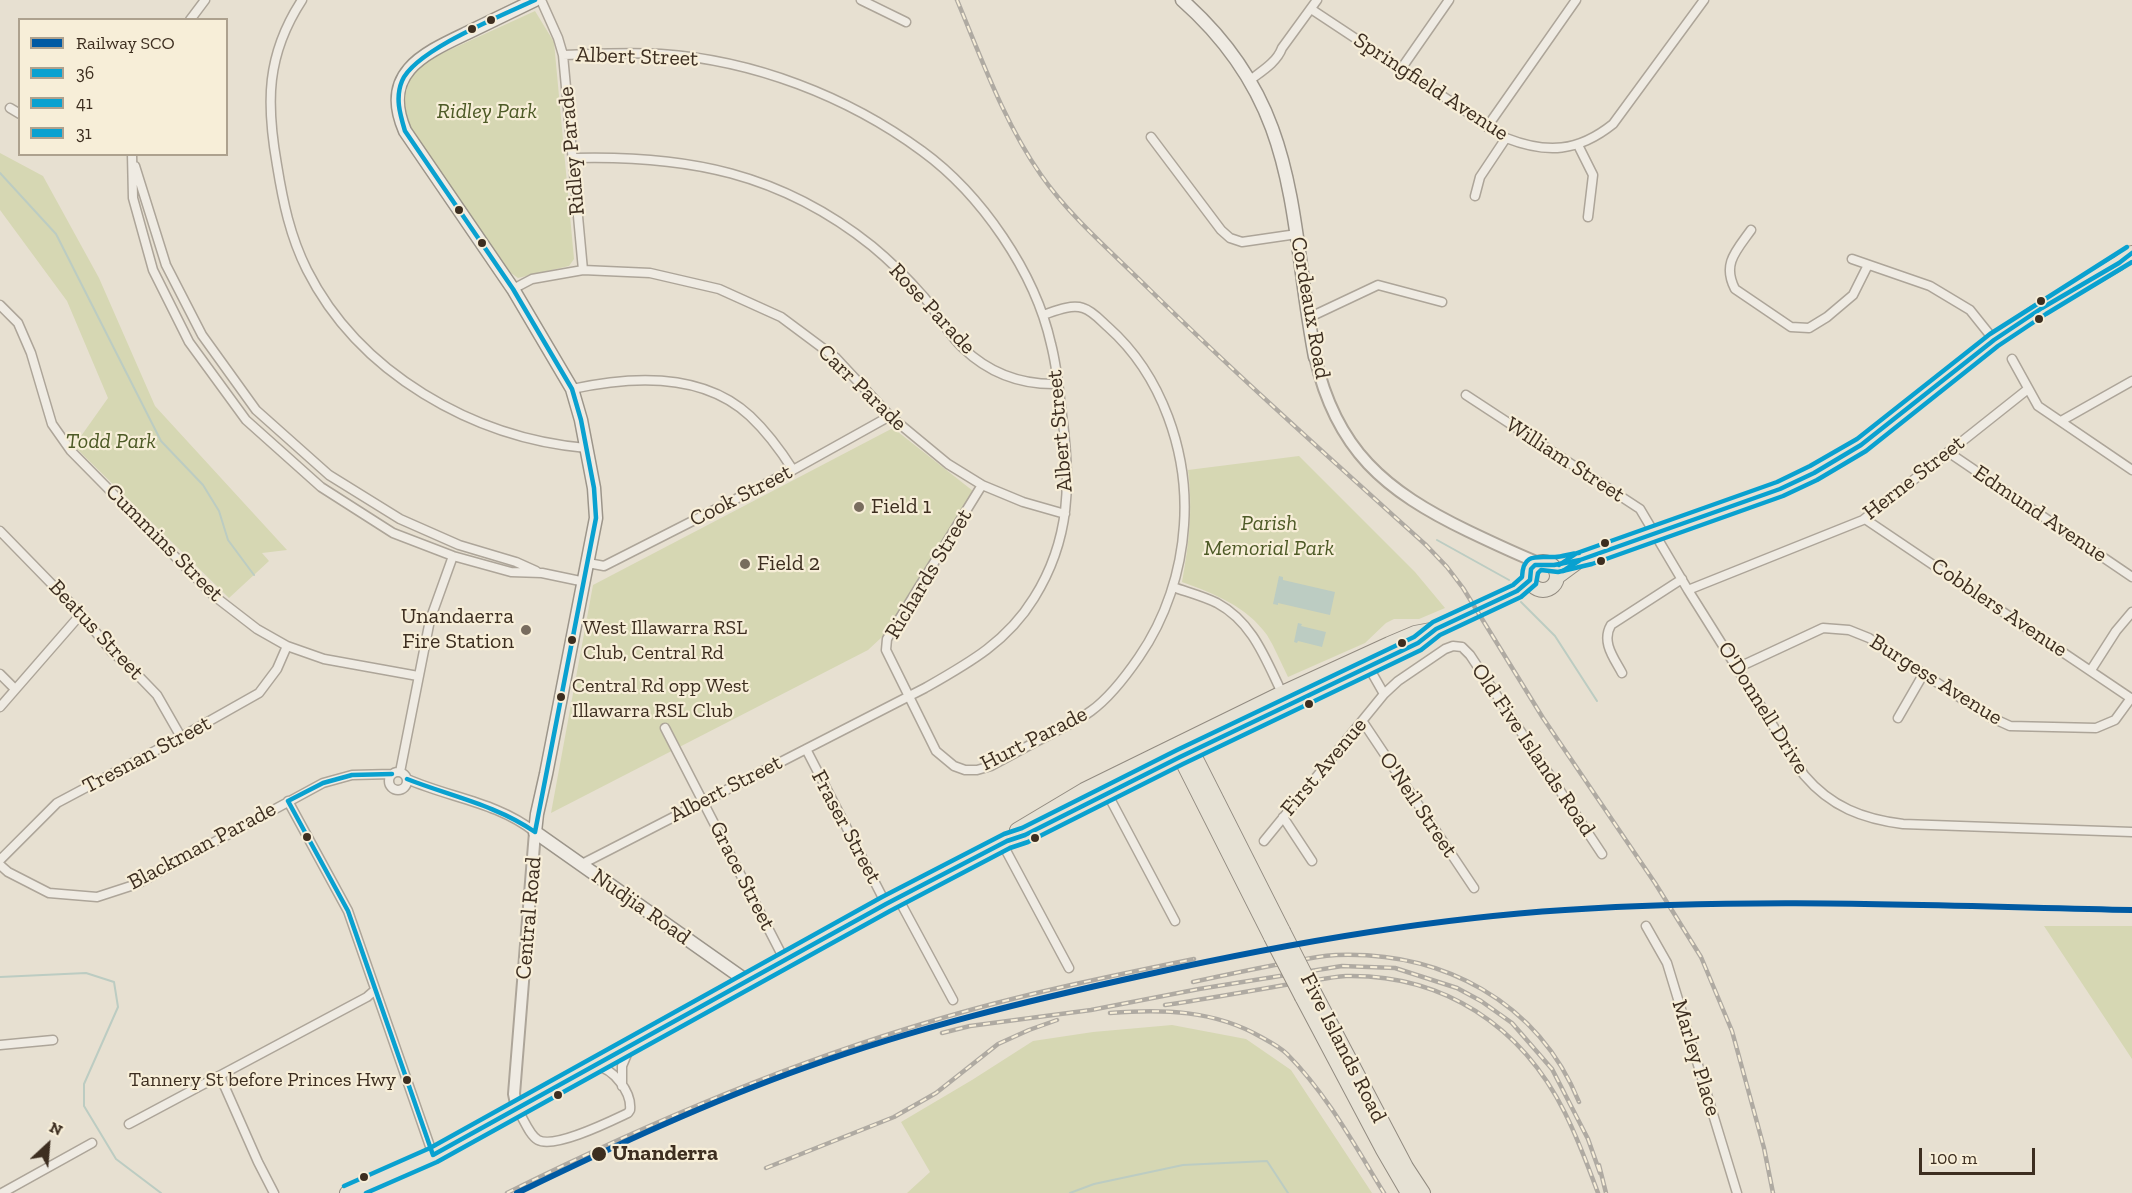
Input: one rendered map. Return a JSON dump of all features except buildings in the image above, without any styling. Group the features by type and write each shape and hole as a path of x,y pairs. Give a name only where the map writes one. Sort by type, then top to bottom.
{"main road":[{"name":"Central Road","path":"535,0 436,48 419,59 404,79 397,99 400,119 405,131 513,290 572,388 579,410 594,488 596,518 535,832"},
{"name":"Cordeaux Road","path":"1182,0 1216,34 1248,77 1267,113 1288,181 1315,357"},
{"path":"347,1193 433,1155 892,901 1005,842 1019,828 1365,661 1415,633 1436,629 1517,591 1540,574 1780,489 1814,473 1861,445 1994,340 2132,253"},
{"path":"1149,773 1183,748 1218,739 1285,699"},
{"path":"1104,787 1149,773 1176,772 1201,784 1206,758 1218,739"},
{"name":"Five Islands Road","path":"1183,748 1308,995 1383,1150 1408,1193"},
{"name":"Nudjia Road","path":"535,832 748,982"},
{"name":"Five Islands Road","path":"1308,995 1423,1193"}],"street":[{"path":"192,18 205,0"},
{"path":"302,0 292,15 273,65 270,85 271,132 284,209 292,236 307,270 332,311 360,343 386,367 442,404 468,418 501,431 537,441 586,448"},
{"name":"Ridley Parade","path":"541,0 563,55 583,270"},
{"path":"861,0 906,22"},
{"path":"1248,77 1282,48 1317,0"},
{"path":"1401,69 1449,0"},
{"path":"1487,127 1576,0"},
{"name":"Springfield Avenue","path":"1311,9 1487,127 1506,138 1533,148 1545,149 1578,145 1601,133 1622,114 1704,0"},
{"name":"Albert Street","path":"563,55 662,54 721,62 780,78 826,96 879,123 952,176 986,213 1013,253 1043,315 1058,384 1068,474 1065,514 1058,551 1043,582 1023,613 1001,638 978,658 580,865"},
{"path":"10,108 18,113"},
{"path":"1151,136 1215,222 1230,238 1242,242 1297,234"},
{"path":"1475,196 1480,177 1506,138"},
{"path":"1578,145 1593,175 1588,217"},
{"path":"132,156 133,198 153,270 189,342 246,420 321,487 393,533 453,556 511,572 542,573 585,582"},
{"path":"133,156 166,265 202,335 256,410 329,475 400,519 459,544 516,562 542,573"},
{"name":"Rose Parade","path":"573,158 647,158 693,165 770,185 814,207 872,247 923,296 962,348 996,373 1036,385 1058,384"},
{"path":"1750,230 1731,260 1729,272 1731,281 1735,289 1791,327 1809,328 1827,317 1853,296 1868,265"},
{"path":"1852,260 1926,284 1975,315 1994,340"},
{"name":"Carr Parade","path":"513,290 532,279 583,270 650,273 719,289 782,317 836,358 890,416 948,464 982,485 1023,502 1065,514"},
{"path":"1308,318 1378,285 1442,302"},
{"name":"Cummins Street","path":"0,304 18,323 31,353 52,424 71,451 213,595 257,629 287,646 324,659 418,676"},
{"name":"Hurt Parade","path":"908,696 936,751 944,759 965,770 977,770 991,766 1082,718 1103,700 1140,656 1173,587 1182,548 1185,500 1175,438 1157,389 1132,352 1118,336 1090,312 1072,307 1043,315"},
{"name":"Cordeaux Road","path":"1315,357 1321,383 1334,417 1355,450 1373,470 1424,509 1514,553 1540,574"},
{"path":"2012,359 2038,406 2132,470"},
{"path":"572,388 637,380 665,380 695,386 729,401 750,415 776,443 793,470"},
{"path":"2061,421 2132,381"},
{"name":"Herne Street","path":"1688,591 1865,519 2028,389"},
{"name":"William Street","path":"1466,395 1632,503 1646,517 1654,534"},
{"name":"Cook Street","path":"588,562 604,566 793,470 890,416"},
{"name":"Edmund Avenue","path":"1948,452 2132,577"},
{"name":"Richards Street","path":"908,696 886,650 887,639 982,485"},
{"name":"Cobblers Avenue","path":"1865,519 2131,698"},
{"name":"Beatus Street","path":"0,531 81,614 112,652 157,695 181,737"},
{"name":"O'Donnell Drive","path":"1654,534 1804,775 1826,796 1868,819 1903,824 2132,832"},
{"path":"399,778 430,620 453,556"},
{"path":"1622,673 1607,641 1607,632 1611,625 1682,579"},
{"path":"1173,587 1215,602 1240,620 1253,635 1285,699"},
{"path":"2091,670 2116,631 2132,612"},
{"path":"0,707 81,614"},
{"name":"Burgess Avenue","path":"1737,668 1823,628 1849,630 1869,638 1988,716 2010,726 2096,728 2115,720 2131,698"},
{"name":"Tresnan Street","path":"0,860 52,806 259,693 277,669 287,646"},
{"name":"First Avenue","path":"1264,841 1363,722 1384,693 1445,649 1453,646 1462,647"},
{"name":"Old Five Islands Road","path":"1462,647 1470,655 1602,854"},
{"path":"1365,661 1384,693"},
{"path":"1898,718 1924,673"},
{"path":"0,674 15,689"},
{"name":"O'Neil Street","path":"1363,722 1474,888"},
{"name":"Grace Street","path":"665,728 785,961"},
{"name":"Fraser Street","path":"806,749 892,901 953,1000"},
{"name":"Blackman Parade","path":"0,866 49,893 97,897 137,884 323,783 352,775 399,778 463,797 517,819 535,832"},
{"path":"1104,787 1175,921"},
{"path":"288,801 348,911 433,1155"},
{"path":"1283,817 1312,861"},
{"name":"Central Road","path":"517,1109 514,1094 535,832"},
{"path":"1005,842 1069,968"},
{"name":"Marley Place","path":"1646,926 1667,963 1737,1193"},
{"path":"129,1124 367,997 375,990"},
{"path":"0,1045 53,1040"},
{"path":"622,1086 622,1066 631,1046"},
{"path":"517,1109 537,1139 548,1142 563,1139 629,1112 631,1104 622,1086 610,1071 595,1066"},
{"path":"220,1076 274,1193"},
{"path":"2,1193 92,1143"}],"green space":[{"name":"Ridley Park","path":"535,11 554,42 574,259 569,266 518,278 511,273 410,129 403,100 413,71 432,58"},
{"name":"Todd Park","path":"0,153 43,176 99,278 155,406 287,550 262,553 269,561 229,598 74,446 108,398 67,301 0,210"},
{"path":"893,428 973,491 882,637 868,650 551,813 593,585"},
{"name":"Parish Memorial Park","path":"1299,456 1415,572 1445,608 1419,619 1394,619 1386,623 1365,643 1288,677 1267,635 1250,616 1218,596 1182,582 1190,526 1188,470"},
{"path":"2044,926 2132,926 2132,1059"},
{"path":"1172,1025 1246,1039 1291,1070 1372,1193 907,1193 930,1172 901,1122 1033,1041 1093,1032"}],"shaded area":[{"path":"1279,576 1283,577 1283,580 1335,592 1330,615 1278,603 1278,605 1273,604"},
{"path":"1298,623 1302,624 1301,626 1326,632 1322,647 1294,642"}],"waterway":[{"path":"0,173 56,234 161,441 203,485 219,511 228,540 254,575"},
{"path":"1437,540 1509,580"},
{"path":"1521,602 1555,636 1597,701"},
{"path":"0,977 86,973 114,982 118,1007 84,1084 84,1106 116,1159 161,1193"},
{"path":"1070,1193 1094,1184 1183,1165 1267,1161 1288,1193"}],"railway":[{"path":"957,0 994,90 1016,134 1041,175 1065,206 1218,355 1426,545 1463,588 1543,718 1655,883 1701,957 1732,1031 1764,1148 1773,1193"},
{"path":"1193,982 1336,955 1375,956 1413,962 1449,973 1482,989 1512,1010 1539,1036 1561,1067 1579,1102"},
{"path":"507,1193 663,1120 823,1056 964,1012 1029,995 1194,959"},
{"path":"942,1033 970,1026 1091,1010 1199,989 1342,966 1395,968 1457,988 1481,1001 1512,1023 1552,1069 1588,1139 1600,1173"},
{"path":"1165,1005 1346,976 1381,978 1415,984 1447,996 1476,1011 1502,1031 1526,1055 1547,1082 1579,1143 1598,1193"},
{"path":"1110,1013 1149,1011 1207,1016 1243,1028 1278,1047 1287,1054 1328,1103 1384,1193"},
{"path":"766,1168 894,1117 936,1093 998,1044 1057,1020"},
{"path":"1599,1165 1606,1193"}],"rail line":[{"name":"SCO","path":"517,1193 697,1110 770,1081 891,1039 1102,984 1302,943 1407,926 1512,914 1636,906 1778,903 2132,910"}],"transit line":[{"name":"36","path":"535,0 461,34 424,57 410,69 402,81 399,100 405,131 513,289 572,389 581,420 594,488 596,518 535,832"},
{"name":"31","path":"1559,565 1577,553 1777,482 1810,466 1857,439 1990,334 2127,247"},
{"name":"36","path":"1563,571 1580,560 1780,489 1814,473 1861,445 1994,340 2132,253"},
{"name":"41","path":"366,1193 437,1162 890,911 1010,848 1028,842 1183,764 1421,650 1440,635 1521,597 1536,584 1538,573 1541,570 1558,572 1592,564 1783,496 1817,480 1866,451 1998,346 2132,262"},
{"name":"31","path":"344,1186 430,1148 882,897 1004,834 1022,828 1177,750 1414,637 1433,622 1513,585 1522,577 1525,563 1528,560 1579,553"},
{"name":"36","path":"392,774 352,775 323,783 288,801 348,911 433,1155 886,904 1007,841 1025,835 1180,757 1418,643 1436,629 1517,591 1530,580 1531,569 1535,565 1554,565 1580,560"},
{"name":"36","path":"407,779 489,808 535,832"}],"place":[{"name":"Field 1","path":"859,507"},
{"name":"Field 2","path":"745,564"},
{"name":"Unandaerra Fire Station","path":"526,630"},
{"name":"West Illawarra RSL Club, Central Rd","path":"572,640"},
{"name":"Central Rd opp West Illawarra RSL Club","path":"561,697"},
{"name":"Tannery St before Princes Hwy","path":"407,1080"},
{"name":"Unanderra","path":"599,1154"}]}
